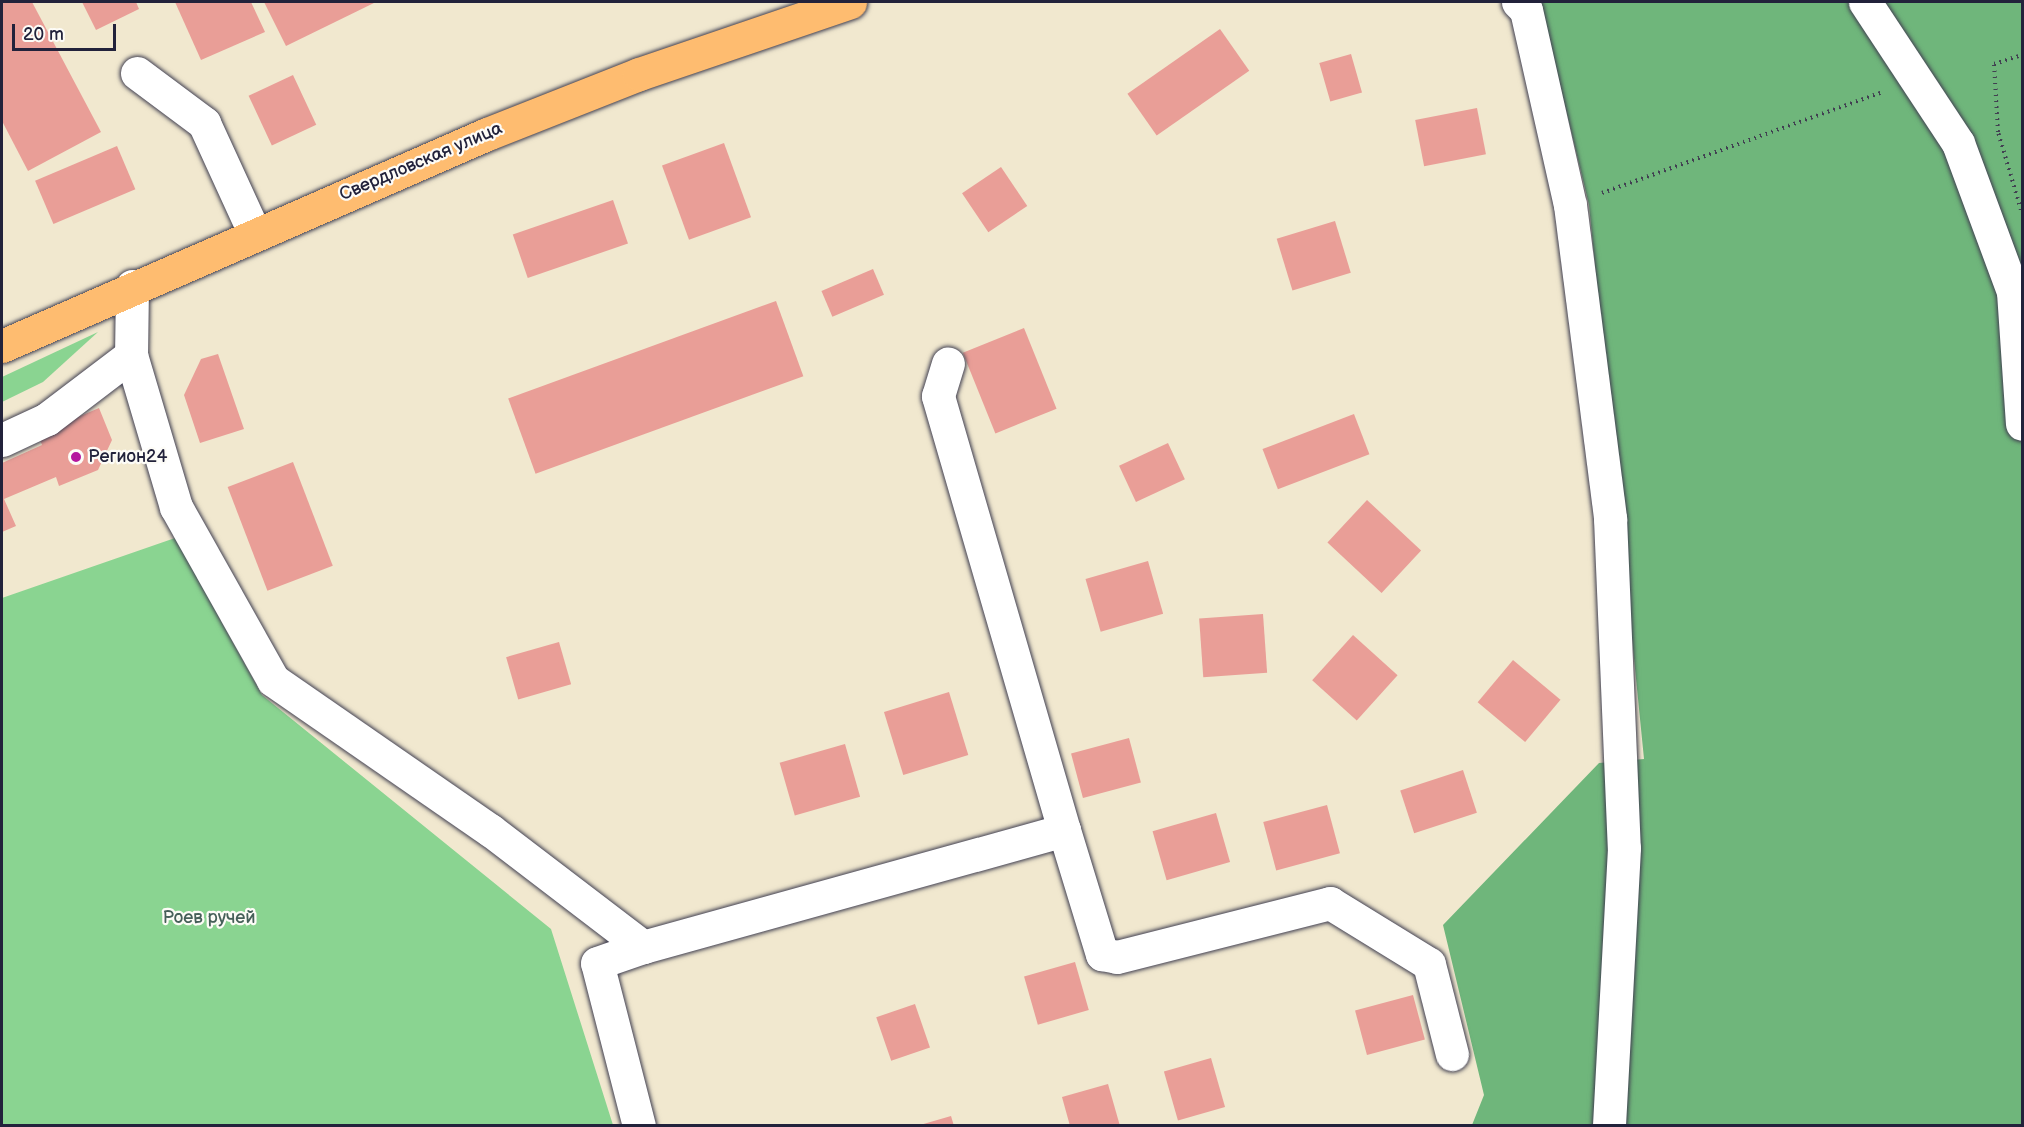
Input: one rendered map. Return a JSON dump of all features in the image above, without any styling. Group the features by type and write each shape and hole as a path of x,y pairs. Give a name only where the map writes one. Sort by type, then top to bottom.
{"highway":[{"name":"Свердловская улица","path":"2,346 254,232 639,74 850,2"}],"street":[{"path":"1518,2 1526,10 1570,205 1612,553 1624,848 1609,1125"},
{"path":"1865,2 1920,78 1958,143 2013,292 2022,424"},
{"path":"137,73 204,123 254,232"},
{"path":"132,286 131,355 184,531 273,680 490,830 644,947"},
{"path":"2,440 47,419 131,355"},
{"path":"948,364 938,396 1102,954 1117,957 1330,903 1429,964 1452,1054"},
{"path":"639,1125 597,963 644,947 1065,830"}],"path":[{"path":"2020,222 2022,199 1998,132 1994,64 2022,56"},
{"path":"1570,205 1920,78"}],"green space":[{"path":"1540,2 2022,2 2022,1125 1472,1125 1484,1095 1443,925 1599,763 1644,759 1589,205"},
{"path":"98,332 43,382 2,402 2,377"},
{"name":"Роев ручей","path":"175,538 262,695 551,929 613,1125 2,1125 2,598"}],"building":[{"path":"2,2 32,2 101,132 28,171 2,121"},
{"path":"82,2 136,2 139,9 96,30"},
{"path":"175,2 251,2 265,32 201,60"},
{"path":"264,2 376,2 286,46"},
{"path":"1220,29 1249,71 1157,136 1127,94"},
{"path":"1351,54 1362,92 1330,102 1319,63"},
{"path":"293,75 316,125 272,146 249,96"},
{"path":"1477,108 1486,154 1424,166 1415,120"},
{"path":"724,143 751,217 689,240 662,166"},
{"path":"117,146 135,189 53,224 35,181"},
{"path":"1001,167 1027,206 988,232 962,193"},
{"path":"613,200 628,243 528,278 513,235"},
{"path":"1335,221 1351,273 1292,290 1277,239"},
{"path":"873,269 884,295 832,317 821,291"},
{"path":"776,301 803,376 536,474 508,398"},
{"path":"1024,328 1057,409 995,433 963,353"},
{"path":"218,354 244,429 200,443 184,395 201,359"},
{"name":"Регион24","path":"99,408 112,440 98,470 59,486 56,477 4,499 16,526 2,532 2,463 42,445 38,434"},
{"path":"1354,414 1369,454 1278,489 1263,449"},
{"path":"1168,443 1185,479 1136,502 1119,466"},
{"path":"293,462 333,566 267,591 228,487"},
{"path":"1367,500 1421,550 1382,593 1327,542"},
{"path":"1148,561 1163,614 1101,632 1086,579"},
{"path":"1263,614 1267,673 1203,677 1199,618"},
{"path":"1353,635 1398,675 1357,720 1312,680"},
{"path":"559,642 571,684 518,699 506,657"},
{"path":"1513,660 1560,700 1525,742 1478,702"},
{"path":"949,692 968,755 903,775 884,712"},
{"path":"1129,738 1141,782 1083,798 1071,754"},
{"path":"845,744 860,797 795,816 780,763"},
{"path":"1463,770 1477,813 1414,833 1400,790"},
{"path":"1327,805 1340,853 1276,870 1263,822"},
{"path":"1216,813 1230,862 1167,880 1153,831"},
{"path":"1075,962 1089,1010 1038,1025 1024,977"},
{"path":"1413,995 1425,1039 1367,1055 1355,1011"},
{"path":"915,1004 930,1047 891,1061 876,1017"},
{"path":"1211,1058 1225,1107 1178,1121 1164,1072"},
{"path":"1108,1084 1120,1126 1070,1126 1062,1097"},
{"path":"951,1116 954,1126 920,1126 920,1125"}],"place":[{"name":"Регион24","path":"76,457"}]}
